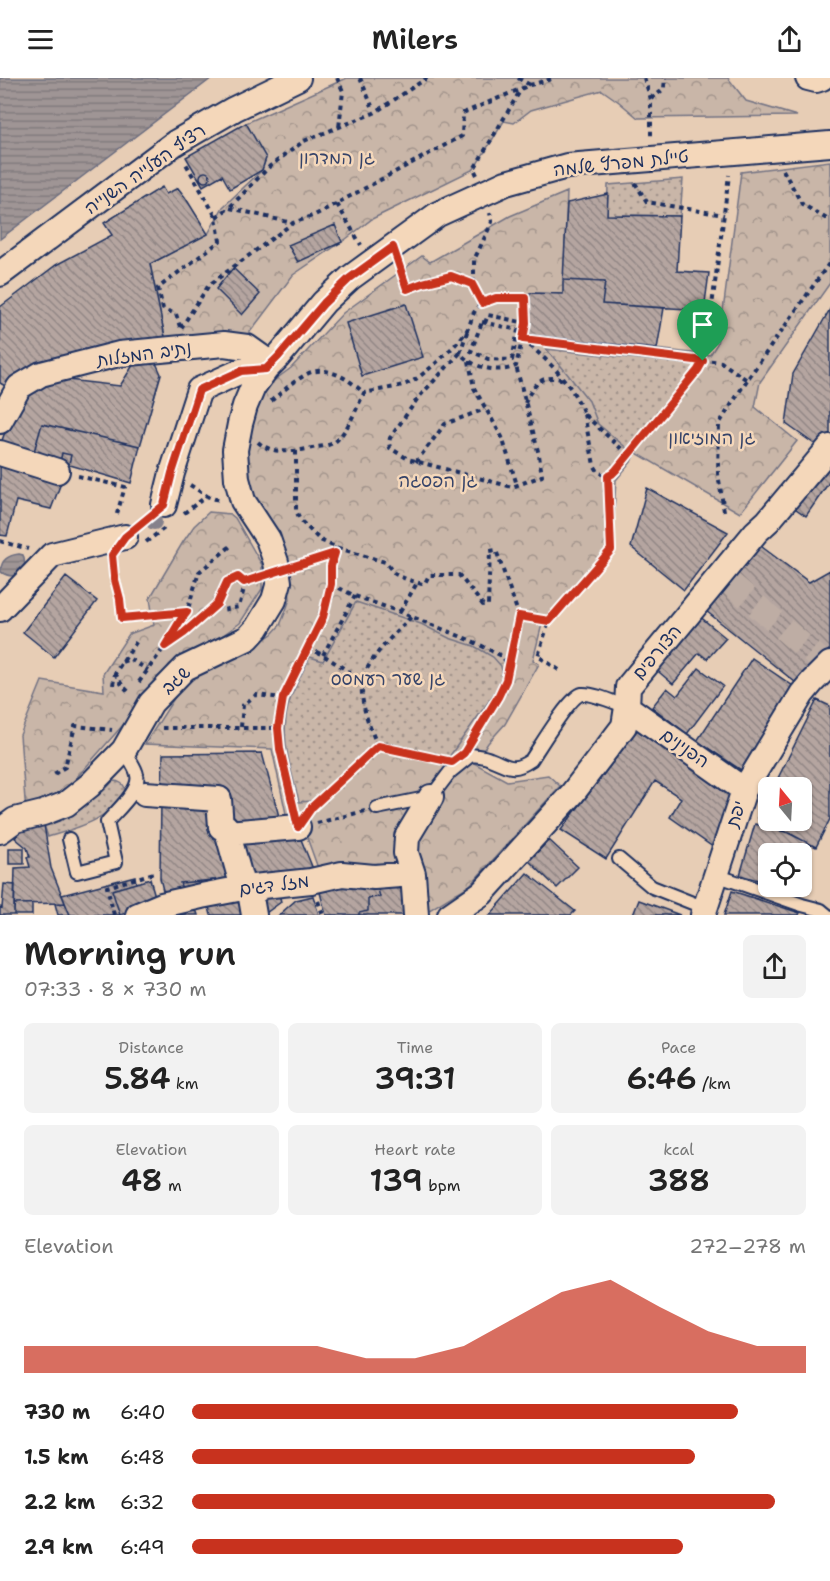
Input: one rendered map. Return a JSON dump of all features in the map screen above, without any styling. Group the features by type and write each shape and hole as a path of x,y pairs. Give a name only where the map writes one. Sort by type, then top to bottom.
{"street":[{"name":"רציף העלייה השנייה","path":"0,274 175,143 234,109 298,78"},
{"path":"808,78 816,80 822,78"},
{"name":"טיילת מפרץ שלמה","path":"243,501 237,479 235,450 247,432 253,387 324,303 350,278 438,214 506,183 567,166 830,144"},
{"name":"נתיב המזלות","path":"0,421 19,387 42,374 181,338 247,347 268,367"},
{"path":"164,505 199,390 241,371 268,367"},
{"name":"הצורפים","path":"451,915 482,893 572,794 624,726 628,687 725,579 756,532 768,521 830,447"},
{"path":"0,453 66,473"},
{"name":"שגב","path":"0,831 15,820 66,804 90,785 124,750 151,704 184,668 248,638 257,628 274,600 279,582 276,562 268,539 243,501"},
{"path":"0,609 52,555 117,539"},
{"name":"יפת","path":"707,913 721,877 744,790 802,694 830,664"},
{"name":"הפנינים","path":"627,707 744,790"},
{"path":"145,794 219,799 221,827 226,827 250,889 254,915"},
{"path":"416,915 412,874 406,853 407,837 431,797"},
{"path":"227,833 298,827"},
{"name":"מזל דגים","path":"138,915 162,905 201,896 311,881 342,874 374,877 412,874"}],"lane":[{"name":"יפת","path":"721,877 750,795 809,700 830,676"},
{"path":"377,808 431,797 450,772 471,755 487,758 509,768 517,768 531,760 576,696 590,694 627,707"},
{"path":"69,839 77,872 116,862 107,822 133,792 138,776 124,750"},
{"path":"619,859 652,887 707,913"},
{"path":"721,877 821,910 827,915"}],"path":[{"path":"337,78 342,92 339,128"},
{"path":"360,78 372,106"},
{"path":"216,217 229,208 270,166 304,141 374,113 427,78"},
{"path":"518,78 530,85"},
{"path":"181,338 209,285 293,224 337,204 462,136 463,113 530,85 555,78"},
{"path":"645,78 651,99 650,127"},
{"path":"651,99 664,89 665,78"},
{"path":"472,284 474,261 492,222 486,192 474,168 521,90"},
{"path":"783,170 802,204 830,221"},
{"path":"181,338 176,314 163,309 158,288 220,241 216,217 191,172"},
{"path":"608,476 628,455 703,361 729,176"},
{"path":"635,183 647,202 724,215"},
{"path":"337,204 358,241"},
{"path":"229,208 293,224"},
{"path":"393,247 407,289 451,276 472,284 482,303"},
{"path":"724,511 718,474 719,424 830,262"},
{"path":"496,298 525,298 526,323 516,366 539,455 542,476 512,487 416,462 390,448 390,438 418,398 460,353 472,319 473,314 482,303 496,298"},
{"path":"472,319 484,322 518,330 512,360 488,359 471,351 484,322 488,315 526,323"},
{"path":"364,393 410,382 426,372 468,329"},
{"path":"523,339 721,362 747,380"},
{"path":"523,339 544,357 564,380 580,404 594,465 599,473 608,476"},
{"path":"460,353 481,367 511,369 516,366"},
{"path":"469,361 474,388 502,437 517,485"},
{"path":"314,372 332,373 347,380 364,393 351,421 338,440 330,445 296,451 281,451 263,447 247,432 306,375 314,372"},
{"path":"525,404 529,392 545,378 554,377 564,380"},
{"path":"416,462 445,424 485,409"},
{"path":"584,414 628,455"},
{"path":"296,451 296,511 301,521 320,540 385,562 395,574 417,583 422,584 429,575 459,575 483,605 488,605 490,550 496,550 519,616 506,680 469,745"},
{"path":"66,473 125,487 117,539 112,555 122,618 187,612"},
{"path":"559,670 538,656 549,621 611,550 608,476"},
{"path":"0,541 38,552"},
{"path":"128,701 130,693 187,612 199,573 232,545"},
{"path":"298,827 280,749 278,728 283,698 323,617 331,584 331,566 336,547"},
{"path":"244,582 335,553"},
{"path":"165,646 184,633 217,604 227,582 238,577 244,582 238,607 222,610 217,604"},
{"path":"400,612 417,583"},
{"path":"331,584 355,596 472,641 502,656 509,665"},
{"path":"323,655 355,596"},
{"path":"519,616 549,621"},
{"path":"378,746 368,724 363,701 362,680 382,648 411,617"},
{"path":"113,685 115,673 137,641"},
{"path":"308,648 362,680"},
{"path":"122,662 130,659 148,670"},
{"path":"115,673 130,693"},
{"path":"241,727 243,705 256,695 283,698"},
{"path":"54,774 65,767 75,726 114,730 119,723"},
{"path":"160,728 278,728"},
{"path":"378,746 452,762"},
{"path":"298,827 312,807 378,746"},
{"path":"298,827 377,808"},
{"path":"114,915 107,887 154,873"}],"green space":[{"name":"גן המדרון","path":"347,78 728,78 746,101 797,116 638,118 602,90 531,110 514,123 504,121 474,169 372,219 293,275 247,336 186,341 165,337 150,264 208,234 223,207 262,170 266,158 246,123"},
{"name":"גן הפסגה","path":"830,161 830,283 760,382 755,407 797,441 740,513 635,452 631,462 616,480 612,545 542,624 533,660 539,664 505,724 479,757 472,762 507,781 548,775 560,786 470,885 423,914 319,871 301,821 288,823 272,749 145,744 185,681 257,644 272,634 280,625 290,599 287,571 252,495 246,439 264,388 291,368 343,313 422,256 430,262 510,216 567,192 563,294 530,293 527,335 710,355 717,344 723,311 741,172"},
{"path":"683,179 680,216 607,215 608,185"},
{"path":"546,349 699,365 629,450 598,424 589,401"},
{"path":"209,512 230,514 235,518 262,565 262,589 240,623 167,675 56,801 26,813 20,735 42,681 104,691 103,674 129,634 154,625 150,598 183,542 194,526"},
{"name":"גן שער רעמסס","path":"356,602 421,624 449,638 474,646 493,657 501,666 503,675 499,687 449,757 443,758 385,742 370,749 313,801 299,802 285,739 290,700 310,657 323,661"},
{"path":"113,781 121,783 125,790 111,809 92,821 48,837 44,825 89,801"}],"shaded area":[{"path":"0,78 212,78 0,239"},
{"path":"19,554 23,555 24,561 20,573 11,576 1,572 2,564 6,559"}],"building":[{"path":"246,123 266,158 262,170 230,189 222,175 203,186 186,157"},
{"path":"205,172 209,173 209,181 205,182 201,181 200,177 201,173"},
{"path":"162,187 166,194 178,188 208,234 150,264 165,337 125,343 12,390 0,383 0,307 56,265 112,235 104,223"},
{"path":"608,194 607,215 680,216 677,271 709,273 704,310 602,304 605,282 563,280 567,203"},
{"path":"335,225 342,242 298,262 288,245"},
{"path":"233,268 260,294 242,315 216,289"},
{"path":"563,280 605,282 602,304 664,308 657,349 527,335 530,293 563,294"},
{"path":"406,304 423,357 362,376 346,323"},
{"path":"830,309 830,434 820,448 786,424 793,374"},
{"path":"143,359 156,363 161,374 140,446 42,424 33,455 0,446 20,390 42,377 120,386 133,365"},
{"path":"42,424 140,446 131,483 33,455"},
{"path":"62,453 71,455 69,464 60,462"},
{"path":"830,459 830,481 806,516 792,506"},
{"path":"0,461 61,483 51,509 16,501 7,536 0,535"},
{"path":"647,488 728,532 684,590 631,547"},
{"path":"758,544 809,582 830,570 830,649 795,682 706,611"},
{"path":"66,577 97,601 54,657 23,632"},
{"path":"698,615 726,638 707,659 699,653 673,684 653,667"},
{"path":"752,658 796,688 741,770 697,741"},
{"path":"699,668 723,686 687,734 652,707 667,688 677,696"},
{"path":"817,700 830,706 830,819 816,847 784,831 812,831 812,777 778,777"},
{"path":"640,726 733,796 713,847 670,817 681,798 655,781 606,859 561,830"},
{"path":"262,753 281,824 226,822 224,801 232,801 231,794 162,790 163,754"},
{"path":"161,799 216,803 238,884 165,899 160,878"},
{"path":"755,824 758,825 758,831 781,831 808,843 758,843 758,880 740,875"},
{"path":"44,825 51,868 65,903 14,904 15,868 30,867 27,848 15,838 26,829"},
{"path":"298,832 315,874 247,883 231,839"},
{"path":"549,840 578,867 557,888 529,861"},
{"path":"9,848 24,848 24,864 9,864"},
{"path":"527,873 575,911 571,915 490,915"},
{"path":"135,876 136,883 112,890 120,915 70,915 62,895"},
{"path":"410,878 405,915 359,915 359,913 368,911 368,898 380,897 376,881"},
{"path":"150,879 157,903 120,915 112,890"},
{"path":"213,880 219,901 184,895 180,883"},
{"path":"376,881 380,897 368,898 368,911 359,913 359,915 326,915 318,885"},
{"path":"4,884 15,885 14,915 0,915"},
{"path":"278,889 281,902 263,915 255,894"},
{"path":"732,891 800,913 799,915 724,915"},
{"path":"236,894 251,910 240,915 211,915 208,904"},
{"path":"313,896 319,915 279,915 296,900"},
{"path":"639,900 680,915 633,915"},
{"path":"65,903 70,915 58,915 55,904"},
{"path":"194,903 198,915 166,915"},
{"path":"14,904 32,904 32,915 14,915"}],"tunnel":[{"path":"729,582 819,659"}],"route":[{"path":"393,247 407,289 451,276 472,284 482,303 503,297 525,298 526,323 523,339 703,361 616,470 608,476 611,550 549,621 519,616 506,680 464,753 452,762 378,746 312,807 298,827 280,749 278,728 283,698 323,617 335,553 244,582 238,577 227,582 217,604 184,633 165,646 187,612 122,618 112,555 125,537 164,505 199,390 241,371 266,369 324,303 350,278 393,247"}],"park label":[{"name":"גן המוזיאון","path":"712,438"}]}
